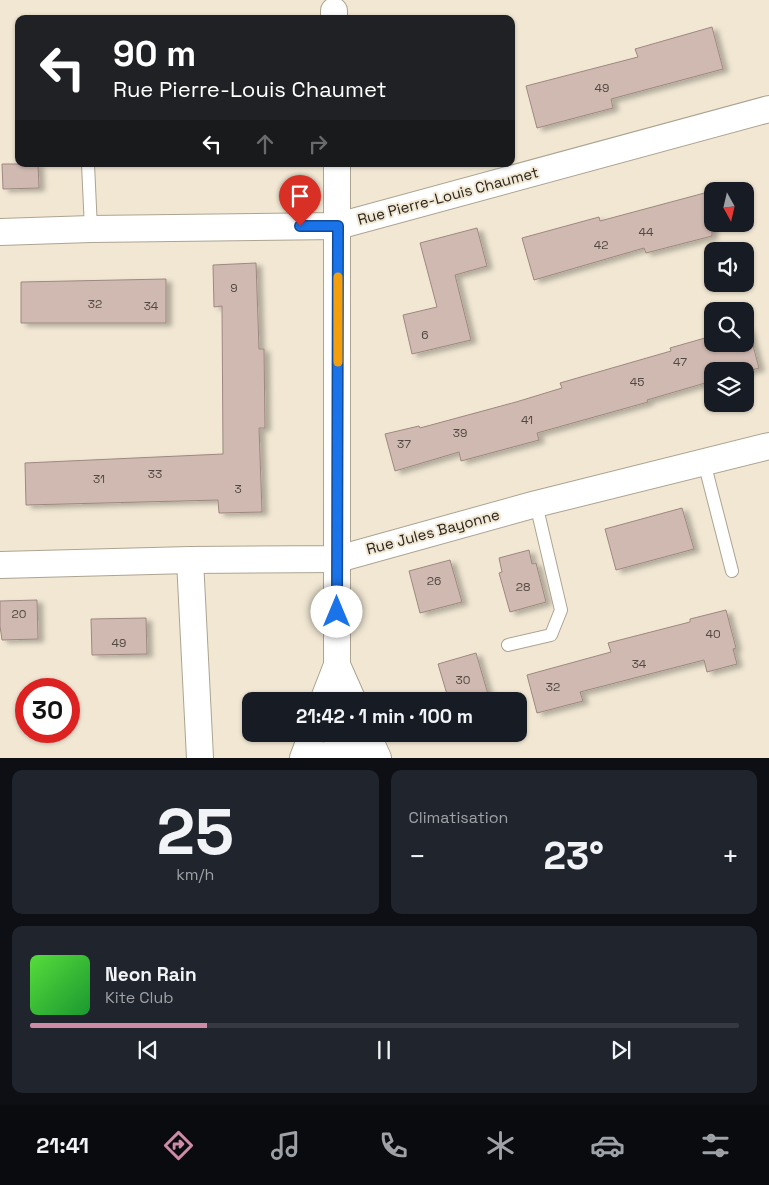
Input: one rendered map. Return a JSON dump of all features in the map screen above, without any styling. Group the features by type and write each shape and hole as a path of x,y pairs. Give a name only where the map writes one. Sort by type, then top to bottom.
{"main road":[{"path":"319,758 326,755 352,753 376,758"}],"street":[{"name":"Rue Pierre-Louis Chaumet","path":"0,232 91,228 338,226 769,109"},
{"path":"326,692 336,665 338,559 337,167"},
{"name":"Rue Jules Bayonne","path":"0,565 190,560 338,559 536,504 769,446"},
{"path":"190,560 200,758"},
{"path":"336,665 349,692"},
{"path":"303,758 309,742"},
{"path":"370,742 376,758"}],"lane":[{"path":"88,167 91,228"},
{"path":"704,462 732,572"},
{"path":"508,645 552,635 561,610 536,504"}],"building":[{"path":"712,27 723,69 611,99 613,108 537,128 526,86 638,57 635,49"},
{"path":"2,164 15,164 15,167 38,167 39,188 3,189"},
{"path":"704,193 704,232 712,232 712,236 646,253 644,248 534,280 522,238 599,217 600,221"},
{"path":"477,228 487,266 455,275 471,340 412,354 403,315 437,307 420,243"},
{"path":"256,263 259,349 264,349 265,428 259,428 262,512 219,513 218,500 26,505 25,463 223,454 222,306 214,307 213,265"},
{"path":"166,279 166,323 21,323 21,282"},
{"path":"704,338 704,352 754,352 754,349 759,368 754,369 754,362 704,362 704,383 647,400 648,402 537,433 539,440 461,461 459,452 395,471 385,434 419,426 420,428 516,402 562,388 560,383 671,351 670,348"},
{"path":"682,508 694,549 616,570 605,529"},
{"path":"529,550 532,564 536,563 546,602 510,612 499,573 502,572 499,558"},
{"path":"450,560 462,602 420,613 409,571"},
{"path":"37,600 38,639 2,640 0,601"},
{"path":"726,610 736,648 733,649 737,664 707,672 704,660 580,692 583,701 537,713 527,675 611,652 608,643 690,622 690,619"},
{"path":"146,618 147,654 92,655 91,619"},
{"path":"476,653 487,692 446,692 438,664"}],"slow traffic":[{"path":"338,277 338,362"}],"route":[{"path":"300,226 338,226 337,612"}]}
